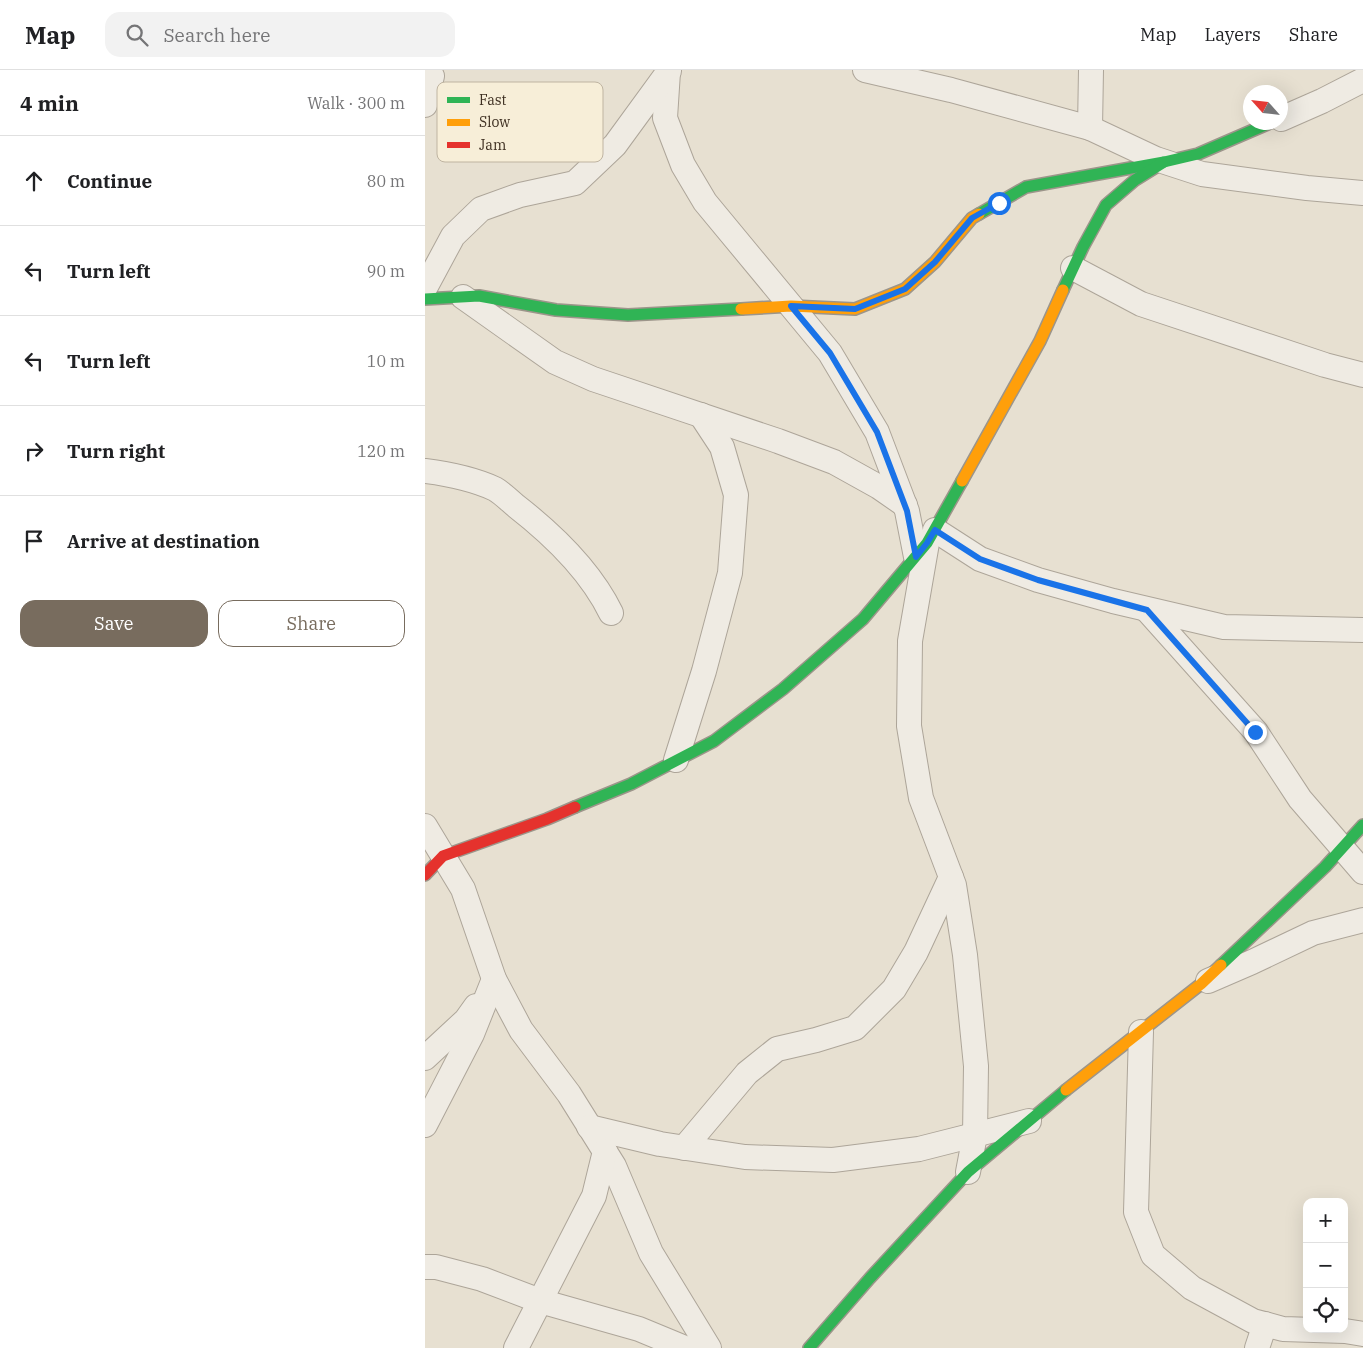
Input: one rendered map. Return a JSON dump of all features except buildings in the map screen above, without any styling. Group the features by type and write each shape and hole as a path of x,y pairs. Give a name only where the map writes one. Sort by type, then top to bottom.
{"street":[{"path":"865,70 1090,128 1164,162 1202,174 1307,188 1363,192"},
{"path":"909,70 929,85"},
{"path":"1090,128 1091,70"},
{"path":"603,156 615,145 669,71"},
{"path":"669,71 665,118 683,165 705,202 830,353 877,432 905,505 926,543 909,641 909,726 921,798 954,885 965,954 976,1066 975,1135 968,1172"},
{"path":"425,105 431,76"},
{"path":"1288,116 1363,80"},
{"path":"425,299 479,296 556,310 628,315 791,306 855,309 905,289 935,262 972,218 1026,187 1164,162 1197,154 1253,130"},
{"path":"425,288 453,236 481,209 520,195 575,183 597,162"},
{"path":"425,875 443,856 547,819 631,784 714,741 783,689 863,619 926,543 1040,341 1083,247 1107,205 1135,180 1164,162"},
{"path":"1073,268 1141,304 1325,365 1363,375"},
{"path":"463,297 555,362 593,379 834,462 879,487 905,505"},
{"path":"676,760 704,671 730,573 736,495 722,447 701,415"},
{"path":"425,471 455,475 496,490 529,516 581,567 602,596 611,613"},
{"path":"926,543 980,559 1038,580 1147,610 1224,627 1363,630"},
{"path":"1147,610 1255,732 1300,799 1363,872"},
{"path":"809,1348 870,1278 968,1172 1201,984 1325,867 1363,825"},
{"path":"425,826 463,889 494,979 521,1030 569,1094 614,1166 651,1253 709,1348"},
{"path":"684,1148 747,1073 777,1049 855,1028 894,989 916,952 951,877"},
{"path":"1201,984 1253,962 1313,933 1363,920"},
{"path":"425,1058 466,1020 494,979"},
{"path":"425,1125 472,1034 494,979"},
{"path":"1141,1032 1136,1212 1153,1255 1192,1288 1253,1320 1283,1330 1345,1331 1363,1334"},
{"path":"589,1127 660,1144 745,1157 833,1160 919,1149 1029,1121"},
{"path":"516,1348 594,1196 605,1151"},
{"path":"425,1266 483,1278 540,1301 639,1329 685,1348"},
{"path":"1257,1348 1265,1324"}],"traffic: fast":[{"path":"979,214 1026,187 1198,154 1254,130"},
{"path":"1063,290 1083,247 1106,205 1135,180 1164,162"},
{"path":"425,299 479,296 556,310 628,315 741,309"},
{"path":"575,807 631,784 714,741 783,689 863,619 927,543 962,481"},
{"path":"1221,965 1325,867 1363,825"},
{"path":"809,1348 870,1278 968,1172 1066,1090"}],"traffic: slow":[{"path":"741,309 791,306 855,309 905,289 935,262 972,218 979,214"},
{"path":"962,481 1040,341 1063,290"},
{"path":"1066,1090 1201,984 1221,965"}],"traffic: jam":[{"path":"425,875 443,856 547,819 575,807"}],"route":[{"path":"999,203 972,218 935,262 905,289 855,309 791,306 830,353 877,432 907,511 916,557 935,530 980,559 1038,580 1147,610 1255,732"}]}
